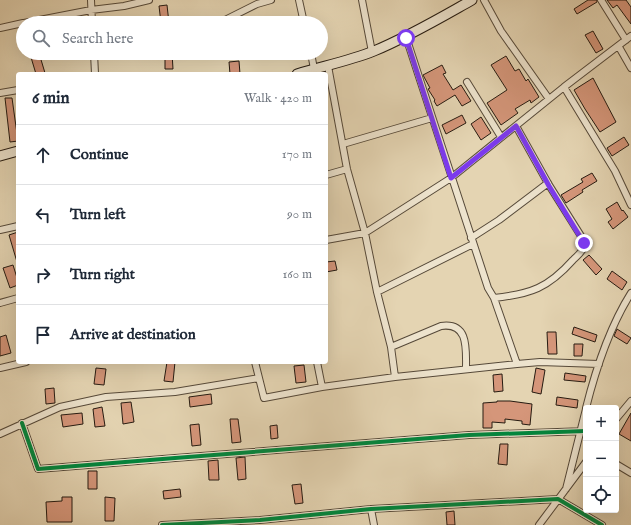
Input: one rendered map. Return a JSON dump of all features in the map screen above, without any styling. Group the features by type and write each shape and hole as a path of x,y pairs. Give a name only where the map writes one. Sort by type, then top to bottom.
{"street":[{"path":"91,0 92,16"},
{"path":"61,16 124,6 149,0"},
{"path":"233,16 256,4 271,0"},
{"path":"299,0 302,16"},
{"path":"362,0 372,52"},
{"path":"304,72 372,52 406,38 472,0"},
{"path":"484,0 501,31 549,99"},
{"path":"328,240 365,233 451,178 564,87 619,47 629,38 601,0"},
{"path":"0,28 16,25"},
{"path":"406,38 488,288 494,298 517,364"},
{"path":"619,47 631,68"},
{"path":"94,60 95,72"},
{"path":"312,60 314,69"},
{"path":"328,66 348,169 365,233 377,292 391,347 395,377"},
{"path":"466,82 501,137"},
{"path":"564,87 615,171 631,205"},
{"path":"0,93 16,90"},
{"path":"343,144 432,118"},
{"path":"494,298 514,296 544,286 560,274 584,249 584,243 581,236 548,183 516,126"},
{"path":"0,156 16,152"},
{"path":"328,174 348,169"},
{"path":"377,292 472,241 548,183"},
{"path":"0,230 16,226"},
{"path":"587,405 598,364 622,308 631,293"},
{"path":"0,303 16,299"},
{"path":"391,347 441,326 450,325 458,328 463,335 466,354 466,369"},
{"path":"256,364 264,398 395,377 466,369 540,362 598,364"},
{"path":"0,368 17,364"},
{"path":"317,364 322,388"},
{"path":"0,434 60,407 106,397 175,392 259,378"},
{"path":"619,416 630,403"},
{"path":"22,423 38,470 168,458 469,435 583,431 566,489"},
{"path":"539,525 583,466"},
{"path":"619,466 631,473"},
{"path":"162,525 259,522 372,509 558,499 602,525"},
{"path":"372,509 374,525"}],"building":[{"path":"588,0 597,0 597,2 577,14 574,9"},
{"path":"607,0 626,0 631,7 631,24 617,5 613,8"},
{"path":"167,5 168,16 160,16 159,6"},
{"path":"593,31 603,49 596,53 585,35"},
{"path":"506,56 515,71 519,69 526,81 528,79 539,97 531,103 530,100 515,109 518,113 501,125 487,103 507,90 491,65"},
{"path":"32,60 41,60 45,72 35,72"},
{"path":"165,60 172,60 173,69 165,69"},
{"path":"239,61 240,72 230,72 229,62"},
{"path":"442,65 446,73 443,74 453,90 461,85 471,101 462,106 455,95 437,106 428,89 430,88 423,75"},
{"path":"593,78 616,122 600,132 574,90"},
{"path":"5,98 12,98 16,127 16,141 10,142"},
{"path":"462,115 466,123 446,134 442,125"},
{"path":"481,117 491,133 481,140 471,124"},
{"path":"624,137 629,145 612,156 607,148"},
{"path":"592,173 597,181 582,190 583,192 566,203 561,195 583,182 581,179"},
{"path":"617,202 622,211 623,210 628,217 613,229 608,222 612,219 606,209"},
{"path":"16,233 16,259 9,235"},
{"path":"589,255 602,269 596,275 583,260"},
{"path":"335,261 337,270 328,272 328,262"},
{"path":"13,265 16,275 16,286 10,288 3,268"},
{"path":"612,271 627,282 622,290 607,279"},
{"path":"574,327 597,335 595,342 572,334"},
{"path":"617,329 631,338 627,344 614,336"},
{"path":"547,332 556,332 557,354 548,354"},
{"path":"6,335 11,353 0,356 0,337"},
{"path":"574,344 583,344 582,356 574,356"},
{"path":"167,364 175,364 173,382 164,381"},
{"path":"304,365 306,382 296,383 294,366"},
{"path":"96,368 106,369 104,385 94,384"},
{"path":"536,368 545,370 541,394 532,392"},
{"path":"565,373 586,376 585,382 564,380"},
{"path":"502,374 503,391 494,392 493,375"},
{"path":"54,388 55,403 46,404 45,389"},
{"path":"211,394 212,404 190,407 189,397"},
{"path":"557,397 578,400 577,408 556,405"},
{"path":"497,401 532,404 530,425 522,424 522,421 505,419 505,423 492,422 492,428 483,428 483,403"},
{"path":"131,402 134,422 123,424 121,403"},
{"path":"102,407 105,426 95,427 93,409"},
{"path":"82,413 83,424 63,427 61,415"},
{"path":"631,413 631,441 619,434"},
{"path":"230,419 238,419 241,442 232,443"},
{"path":"199,424 201,445 192,446 190,425"},
{"path":"277,425 278,438 271,439 270,426"},
{"path":"500,444 508,444 507,465 498,464"},
{"path":"245,457 246,479 238,480 236,458"},
{"path":"218,460 219,480 209,480 208,461"},
{"path":"88,471 97,471 97,489 88,489"},
{"path":"301,484 303,503 295,504 292,485"},
{"path":"180,489 181,497 164,499 163,491"},
{"path":"62,497 72,497 72,522 47,522 46,502 62,501"},
{"path":"105,497 115,498 114,521 105,521"},
{"path":"454,511 455,525 447,525 446,512"}],"cycle path":[{"path":"22,423 38,469 469,435 583,431"},
{"path":"162,525 260,520 371,509 558,499 602,525"}],"route":[{"path":"406,38 451,178 516,126 549,186 584,243"}]}
